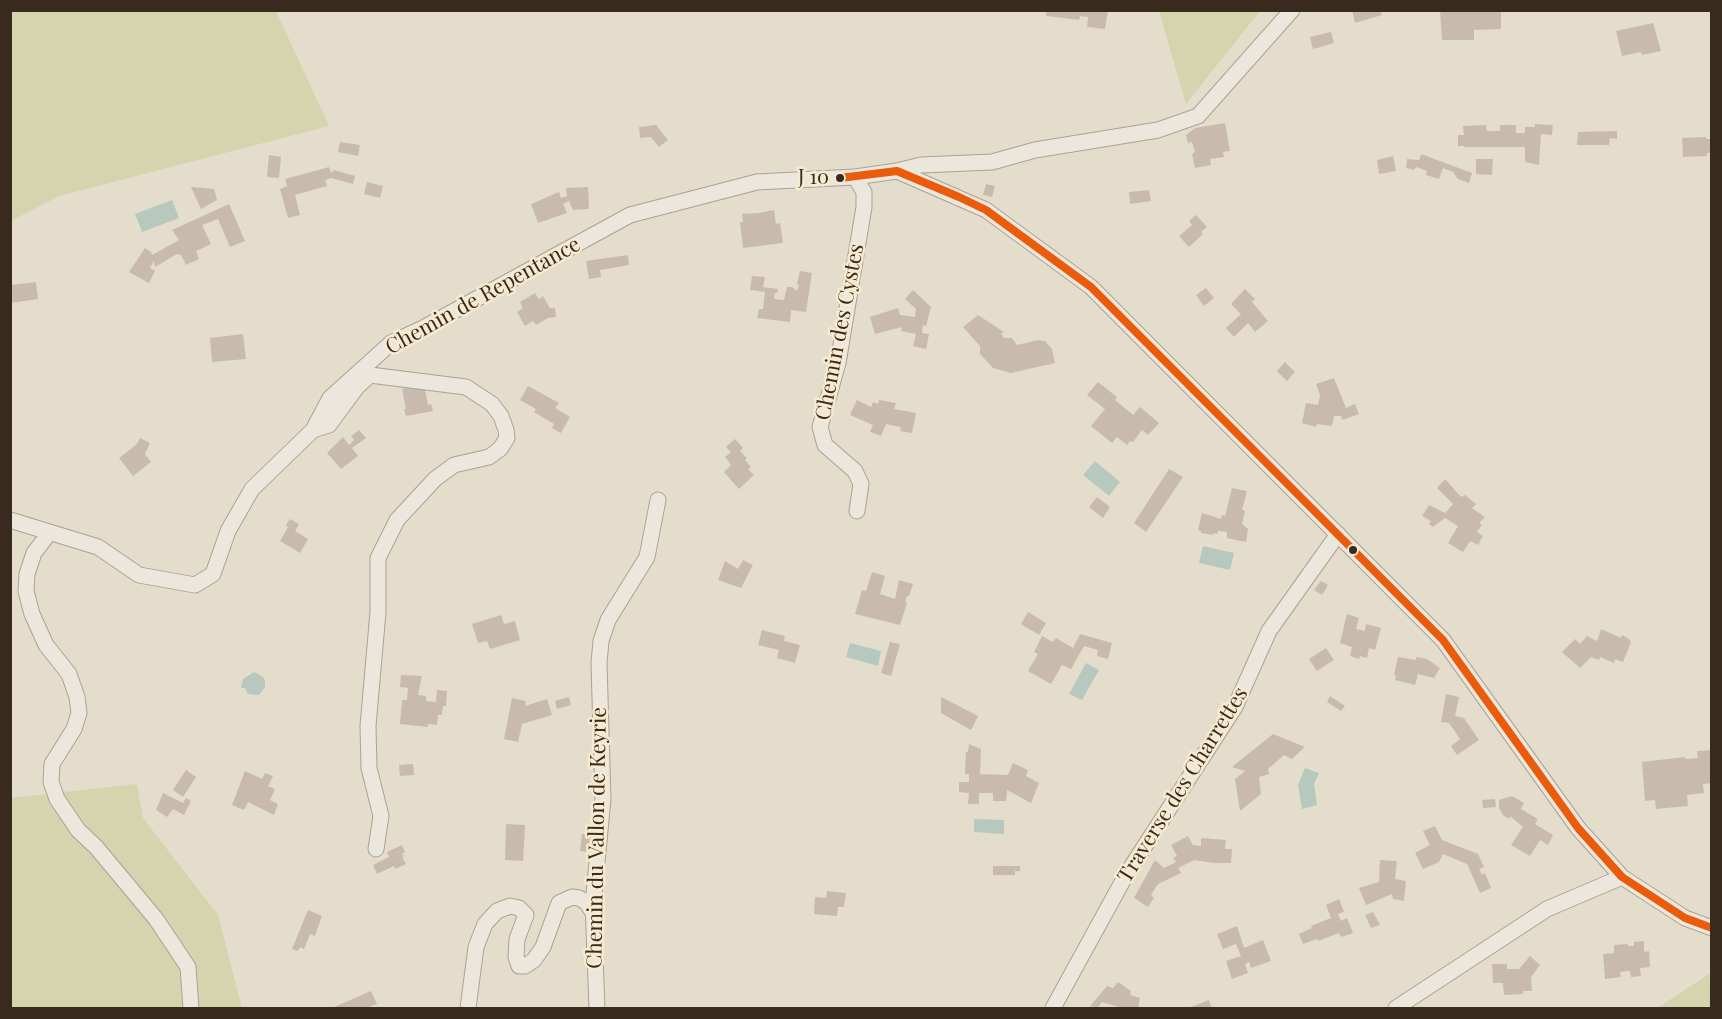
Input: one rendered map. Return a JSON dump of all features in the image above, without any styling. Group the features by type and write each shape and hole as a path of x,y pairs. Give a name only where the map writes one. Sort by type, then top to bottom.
{"street":[{"name":"Chemin de Repentance","path":"10,520 98,547 139,575 195,585 213,574 228,531 252,489 313,430 330,398 391,343 423,328 630,215 757,182 855,177 921,165 992,162 1035,150 1158,130 1198,116 1292,10"},
{"path":"897,171 986,210 1092,287 1443,640 1578,828 1622,877 1685,918 1712,928"},
{"name":"Chemin des Cystes","path":"855,177 864,192 864,207 837,363 820,427 825,445 855,471 861,484 857,511"},
{"path":"313,430 329,425 357,387 370,375 466,387 492,404 501,416 506,430 507,438 500,449 489,457 454,465 428,486 397,520 378,558 378,612 368,726 369,768 381,816 376,849"},
{"name":"Chemin du Vallon de Keyrie","path":"597,1008 594,914 603,799 599,663 601,641 608,620 647,557 658,500"},
{"path":"50,532 34,553 27,574 26,591 32,614 46,645 69,674 77,697 79,713 74,729 52,764 51,782 57,799 78,830 96,847 156,919 188,967 190,1008"},
{"name":"Traverse des Charrettes","path":"1053,1008 1126,875 1235,707 1269,631 1338,534"},
{"path":"1396,1008 1546,909 1622,877"},
{"path":"468,1008 476,947 485,924 497,911 510,906 526,915 517,939 516,957 519,966 525,966 534,960 543,947 559,903 572,897 579,898 586,902 594,914"}],"green space":[{"path":"11,10 276,11 329,126 59,196 11,221"},
{"path":"1159,10 1260,11 1186,104"},
{"path":"137,784 143,818 218,915 242,1008 11,1008 10,798"},
{"path":"1711,973 1711,1008 1657,1008"}],"shaded area":[{"path":"172,200 179,218 142,232 135,214"},
{"path":"1095,461 1120,482 1109,496 1083,475"},
{"path":"1203,546 1234,553 1230,570 1199,563"},
{"path":"850,643 881,651 878,666 846,657"},
{"path":"1086,663 1099,670 1082,700 1069,694"},
{"path":"254,672 263,677 265,681 265,687 259,695 248,694 245,688 241,688 243,679"},
{"path":"1305,768 1319,773 1314,784 1317,805 1302,809 1298,785"},
{"path":"974,819 1004,820 1004,834 974,832"}],"building":[{"path":"1046,10 1108,10 1105,29 1087,27 1088,17 1080,16 1079,20 1046,16"},
{"path":"1352,10 1381,10 1382,15 1355,23"},
{"path":"1440,10 1501,10 1501,29 1474,30 1474,40 1442,40"},
{"path":"1653,23 1661,51 1622,56 1616,31"},
{"path":"1331,32 1334,43 1313,49 1310,37"},
{"path":"1225,123 1230,151 1223,152 1224,157 1210,159 1211,165 1195,168 1192,154 1195,152 1192,142 1188,143 1186,135 1195,128"},
{"path":"1535,124 1553,125 1552,135 1541,134 1539,165 1525,162 1525,147 1458,146 1458,135 1464,135 1463,126 1486,125 1487,131 1500,131 1500,125 1516,125 1516,133 1525,133 1525,127 1535,127"},
{"path":"656,125 668,140 659,147 651,137 640,138 639,127"},
{"path":"1617,131 1617,139 1610,138 1609,145 1577,145 1578,132"},
{"path":"1706,137 1706,139 1712,139 1712,153 1707,153 1707,156 1683,157 1682,138"},
{"path":"340,142 360,145 358,156 338,152"},
{"path":"1421,154 1472,173 1469,183 1458,179 1453,172 1443,168 1439,179 1426,175 1427,171 1416,167 1414,170 1406,168 1407,159 1419,160"},
{"path":"269,155 281,157 279,178 267,177"},
{"path":"1393,156 1396,171 1379,174 1377,160"},
{"path":"1476,159 1493,159 1492,175 1476,174"},
{"path":"329,167 331,173 334,170 355,176 353,184 331,178 325,180 327,186 295,195 300,215 288,218 280,189 287,186 285,179"},
{"path":"367,182 383,186 380,198 364,194"},
{"path":"986,184 995,186 992,197 983,195"},
{"path":"191,187 214,189 217,200 201,209"},
{"path":"588,187 589,209 573,210 569,201 563,204 567,213 538,223 531,204 559,192 561,198 567,196 566,188"},
{"path":"1149,190 1151,201 1130,204 1129,192"},
{"path":"229,204 245,241 230,247 218,219 202,225 211,244 196,251 199,259 186,265 181,255 177,254 155,267 154,261 150,268 155,271 149,283 129,272 145,248 152,255 179,240 172,230"},
{"path":"774,210 776,224 780,223 783,243 743,248 740,222 743,222 742,214"},
{"path":"1196,215 1207,227 1189,247 1179,236 1192,225 1189,221"},
{"path":"628,255 629,265 600,270 601,277 589,279 586,261"},
{"path":"800,271 812,273 806,312 791,310 790,322 757,318 759,309 763,309 765,292 750,290 752,276 765,277 763,287 778,289 774,299 784,300 787,287 792,287 797,291 799,285 805,287 797,284"},
{"path":"36,282 38,299 10,303 10,285"},
{"path":"1206,288 1214,298 1204,306 1196,295"},
{"path":"1245,289 1255,299 1252,302 1268,321 1255,332 1248,323 1234,337 1226,328 1241,314 1231,304"},
{"path":"913,290 931,307 922,333 929,334 926,349 913,346 916,334 901,331 902,327 875,334 870,317 898,308 900,315 915,317 916,309 905,299"},
{"path":"535,293 539,299 543,296 550,308 555,308 556,317 548,318 536,325 533,321 525,326 517,312 523,308 520,302"},
{"path":"978,315 1004,332 1001,334 1004,338 1012,338 1017,345 1038,340 1045,341 1052,349 1055,363 1011,373 993,368 980,354 980,346 963,327"},
{"path":"243,334 246,359 212,362 210,338"},
{"path":"1285,362 1295,372 1287,381 1277,371"},
{"path":"1334,378 1346,408 1355,404 1359,414 1342,420 1341,416 1334,416 1332,426 1317,424 1316,427 1302,423 1306,403 1318,405 1320,395 1316,384"},
{"path":"1098,382 1117,397 1115,400 1133,415 1140,407 1159,423 1148,435 1142,430 1133,442 1130,441 1127,445 1117,437 1112,443 1091,426 1105,409 1087,395"},
{"path":"424,385 428,405 431,404 433,411 406,416 402,389"},
{"path":"528,386 559,403 555,408 570,417 561,433 552,428 554,424 534,412 536,409 520,400"},
{"path":"857,400 871,407 873,402 878,404 879,400 896,403 894,409 916,413 912,433 900,431 901,427 886,424 881,436 870,432 873,425 850,415"},
{"path":"359,430 366,438 352,448 358,456 341,469 327,453 343,437 349,445 354,440 351,436"},
{"path":"140,438 150,443 145,454 151,462 133,476 119,458 137,444"},
{"path":"735,439 743,448 740,451 747,458 745,460 751,467 748,469 754,475 739,489 724,472 731,465 725,457 731,452 726,447"},
{"path":"1169,469 1183,477 1146,532 1134,523"},
{"path":"1445,479 1461,497 1465,495 1476,504 1472,508 1485,517 1479,523 1482,525 1477,532 1483,536 1478,545 1470,541 1463,552 1448,543 1458,526 1445,518 1433,527 1429,524 1431,521 1422,516 1429,505 1445,513 1453,504 1437,488"},
{"path":"1232,488 1247,491 1242,510 1245,511 1242,524 1248,529 1246,542 1227,538 1227,532 1218,531 1213,535 1201,533 1198,530 1202,513 1221,519 1222,515 1225,516"},
{"path":"1097,497 1110,507 1103,518 1089,507"},
{"path":"290,519 299,524 295,531 308,539 300,553 280,541"},
{"path":"743,560 753,565 741,588 718,580 725,561 738,569"},
{"path":"872,572 885,576 880,594 895,599 899,580 913,584 905,602 907,603 900,625 855,614 862,590 866,591"},
{"path":"1321,581 1328,585 1322,595 1314,590"},
{"path":"1028,612 1046,623 1039,635 1021,624"},
{"path":"1347,614 1359,618 1356,629 1365,631 1366,624 1381,628 1375,650 1369,648 1367,658 1360,656 1359,659 1350,656 1352,647 1340,643"},
{"path":"501,615 504,624 515,621 520,640 490,649 487,641 478,643 472,624"},
{"path":"1601,629 1621,638 1622,635 1631,642 1623,662 1615,659 1614,663 1600,657 1599,660 1591,657 1580,668 1562,652 1575,639 1580,644 1587,636 1597,641"},
{"path":"762,630 785,636 784,641 800,645 795,663 777,658 779,650 758,645"},
{"path":"1080,634 1112,643 1108,659 1097,656 1098,650 1084,646 1071,669 1062,665 1051,684 1028,671 1038,654 1034,652 1042,636 1053,642 1056,638 1073,648"},
{"path":"890,642 900,644 891,676 881,673"},
{"path":"1326,648 1334,660 1317,671 1309,659"},
{"path":"1398,657 1427,659 1440,668 1434,678 1418,674 1415,685 1395,680"},
{"path":"401,675 422,676 418,695 426,696 426,701 436,702 437,690 447,691 446,706 443,706 442,715 438,715 437,725 428,724 428,727 400,724 402,700 407,700 408,688 400,687"},
{"path":"1446,694 1459,697 1455,716 1464,718 1479,740 1457,755 1451,746 1460,739 1449,723 1441,722"},
{"path":"1330,696 1345,706 1341,711 1327,702"},
{"path":"569,697 571,705 557,709 555,701"},
{"path":"941,697 978,716 971,730 941,713"},
{"path":"512,698 526,701 525,706 547,699 552,715 522,724 518,742 504,739"},
{"path":"1273,734 1305,747 1292,759 1284,755 1268,769 1269,774 1259,777 1261,794 1240,811 1235,779 1245,771 1232,767"},
{"path":"969,744 981,749 980,774 1008,775 1013,763 1028,770 1026,776 1039,783 1031,803 1007,790 1006,801 993,801 993,793 979,793 979,804 968,804 969,793 959,792 959,782 969,782 969,774 965,774 966,752 968,752"},
{"path":"1712,750 1712,783 1703,784 1704,793 1687,795 1688,806 1656,809 1655,800 1645,801 1642,762 1685,757 1685,759 1698,758 1697,751"},
{"path":"413,764 414,775 400,776 399,765"},
{"path":"186,770 196,777 183,797 173,790"},
{"path":"245,771 262,779 265,773 273,776 268,786 275,789 270,800 278,804 274,815 248,802 244,810 232,805"},
{"path":"163,793 183,803 186,798 191,801 184,815 173,809 167,817 156,810"},
{"path":"1512,796 1524,803 1521,809 1538,819 1535,824 1553,835 1548,845 1540,840 1530,856 1511,845 1523,827 1510,816 1509,819 1503,815 1499,808 1499,800"},
{"path":"1495,799 1496,807 1483,808 1482,800"},
{"path":"506,824 525,825 523,861 505,860"},
{"path":"1435,826 1442,840 1478,854 1484,867 1479,869 1482,875 1485,873 1491,888 1480,893 1467,864 1443,854 1439,862 1423,869 1415,853 1430,845 1423,831"},
{"path":"582,834 590,835 588,852 580,851"},
{"path":"1188,836 1193,845 1201,846 1201,838 1226,840 1225,849 1232,849 1231,863 1194,860 1178,868 1181,873 1158,884 1151,895 1154,898 1148,907 1134,898 1155,860 1164,868 1176,862 1173,858 1177,856 1171,845"},
{"path":"402,845 405,852 402,857 406,864 395,869 394,866 377,874 373,865 389,857 387,852"},
{"path":"1380,860 1397,861 1395,879 1406,881 1404,901 1393,899 1392,894 1366,905 1359,888 1379,882"},
{"path":"993,866 1020,866 1020,871 1015,871 1015,875 993,875"},
{"path":"827,891 846,893 844,907 838,907 837,916 814,914 815,897 826,898"},
{"path":"1339,899 1344,912 1338,914 1341,921 1347,918 1353,933 1341,937 1339,933 1303,944 1299,934 1331,918 1326,905"},
{"path":"308,910 322,916 315,936 310,934 304,949 300,947 298,951 292,949"},
{"path":"1373,912 1380,925 1371,928 1365,915"},
{"path":"1237,926 1244,948 1263,940 1271,961 1251,968 1249,962 1245,964 1248,973 1232,979 1226,961 1241,956 1236,944 1223,949 1217,934"},
{"path":"1644,941 1644,952 1649,951 1650,967 1640,968 1641,976 1631,977 1630,971 1620,972 1621,977 1605,979 1603,954 1614,953 1614,945 1634,946 1634,942"},
{"path":"1530,956 1540,965 1531,977 1532,991 1504,995 1503,983 1493,983 1492,964 1507,964 1507,969 1519,969"},
{"path":"1118,982 1131,991 1130,995 1140,998 1138,1008 1122,1008 1102,1002 1097,1008 1090,1006 1107,986 1113,988"},
{"path":"371,991 377,1004 366,1008 332,1008"},
{"path":"1209,1000 1212,1008 1188,1008"}],"transit line":[{"path":"840,178 897,171 959,197 986,210 1091,287 1443,640 1578,828 1622,877 1685,918 1712,928"}],"place":[{"name":"J 10","path":"840,178"}]}
